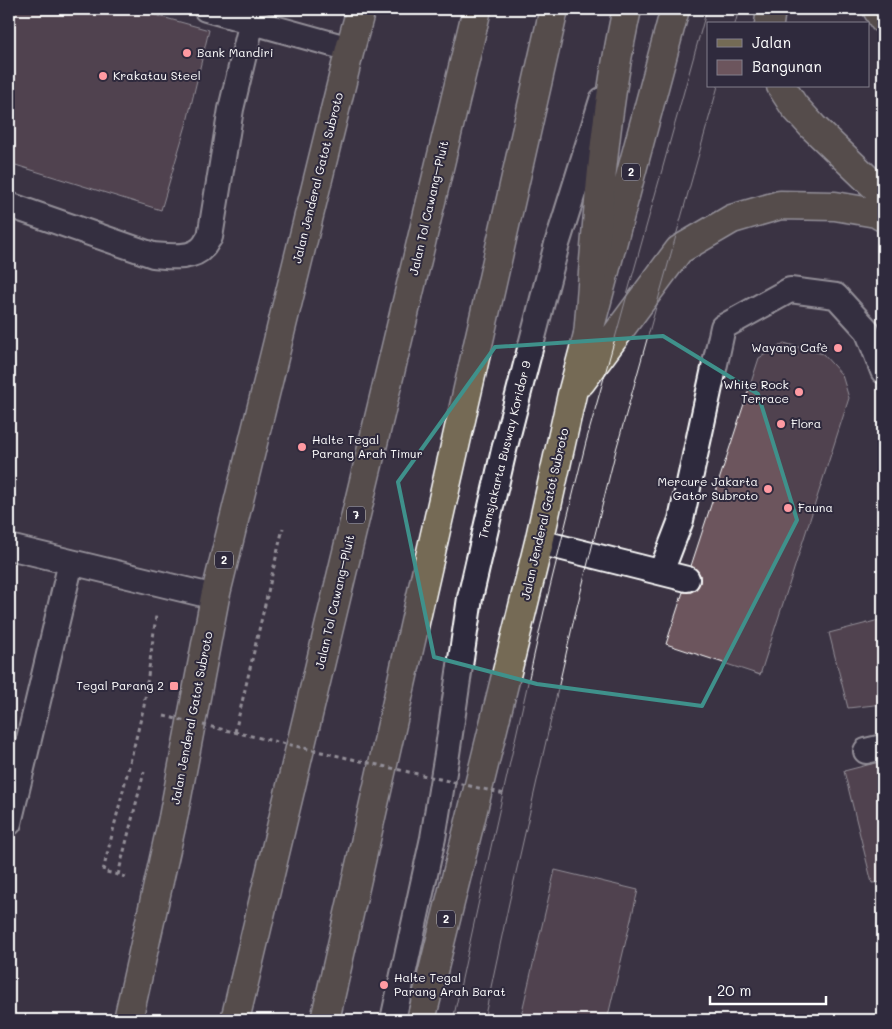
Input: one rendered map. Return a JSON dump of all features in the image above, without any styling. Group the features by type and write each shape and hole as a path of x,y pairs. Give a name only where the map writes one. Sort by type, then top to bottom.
{"main road":[{"name":"Jalan Jenderal Gatot Subroto","path":"128,1020 173,818 215,597 361,9"},
{"name":"Jalan Tol Cawang–Pluit","path":"235,1020 477,9"},
{"path":"325,1020 554,9"},
{"path":"588,336 601,174 618,51 627,9"},
{"name":"Jalan Jenderal Gatot Subroto","path":"421,1020 539,542 572,394 675,9"},
{"path":"769,22 771,9"},
{"path":"877,9 883,19"},
{"path":"782,88 794,106 883,194"},
{"path":"572,394 679,250 732,219 780,205 834,206 876,213 883,217"}],"lane":[{"path":"206,9 350,49"},
{"name":"Transjakarta Busway Koridor 9","path":"393,1020 434,828 470,598 504,450 556,244 618,51 634,9"},
{"path":"9,205 153,255 173,256 192,254 202,248 210,237 231,109 252,21"},
{"path":"661,572 681,520 722,327 790,290 836,296 867,330 883,372"},
{"path":"539,542 687,578"},
{"path":"9,547 215,597"},
{"path":"9,823 71,562"},
{"name":"Transjakarta Busway Koridor 9","path":"419,901 452,845 471,819"}],"path":[{"path":"235,732 283,528"},
{"path":"144,771 118,875 103,871 144,706 160,584"},
{"path":"164,716 505,794"}],"highlighted area":[{"path":"663,336 758,394 797,520 702,706 537,684 434,657 398,482 495,347"}],"building":[{"name":"Krakatau Steel","path":"9,9 133,9 209,30 187,122 161,210 9,163"},
{"name":"Mercure Jakarta Gator Subroto","path":"784,343 823,354 842,375 849,398 760,675 666,644 683,592 691,592 700,583 700,575 691,566 759,358"},
{"path":"883,619 883,704 848,708 829,633"},
{"path":"883,761 883,882 872,883 844,771"},
{"path":"555,870 638,890 607,1020 520,1020"}],"tram line":[{"path":"453,1020 544,611 586,442 707,9"},
{"path":"736,22 739,9"},
{"path":"484,1020 574,619 616,450 717,88"}],"place":[{"name":"Bank Mandiri","path":"187,53"},
{"name":"Krakatau Steel","path":"103,76"},
{"name":"Wayang Cafè","path":"838,348"},
{"name":"White Rock Terrace","path":"799,392"},
{"name":"Flora","path":"781,424"},
{"name":"Halte Tegal Parang Arah Timur","path":"302,447"},
{"name":"Mercure Jakarta Gator Subroto","path":"768,489"},
{"name":"Fauna","path":"788,508"},
{"name":"Tegal Parang 2","path":"174,686"},
{"name":"Halte Tegal Parang Arah Barat","path":"384,985"}]}
